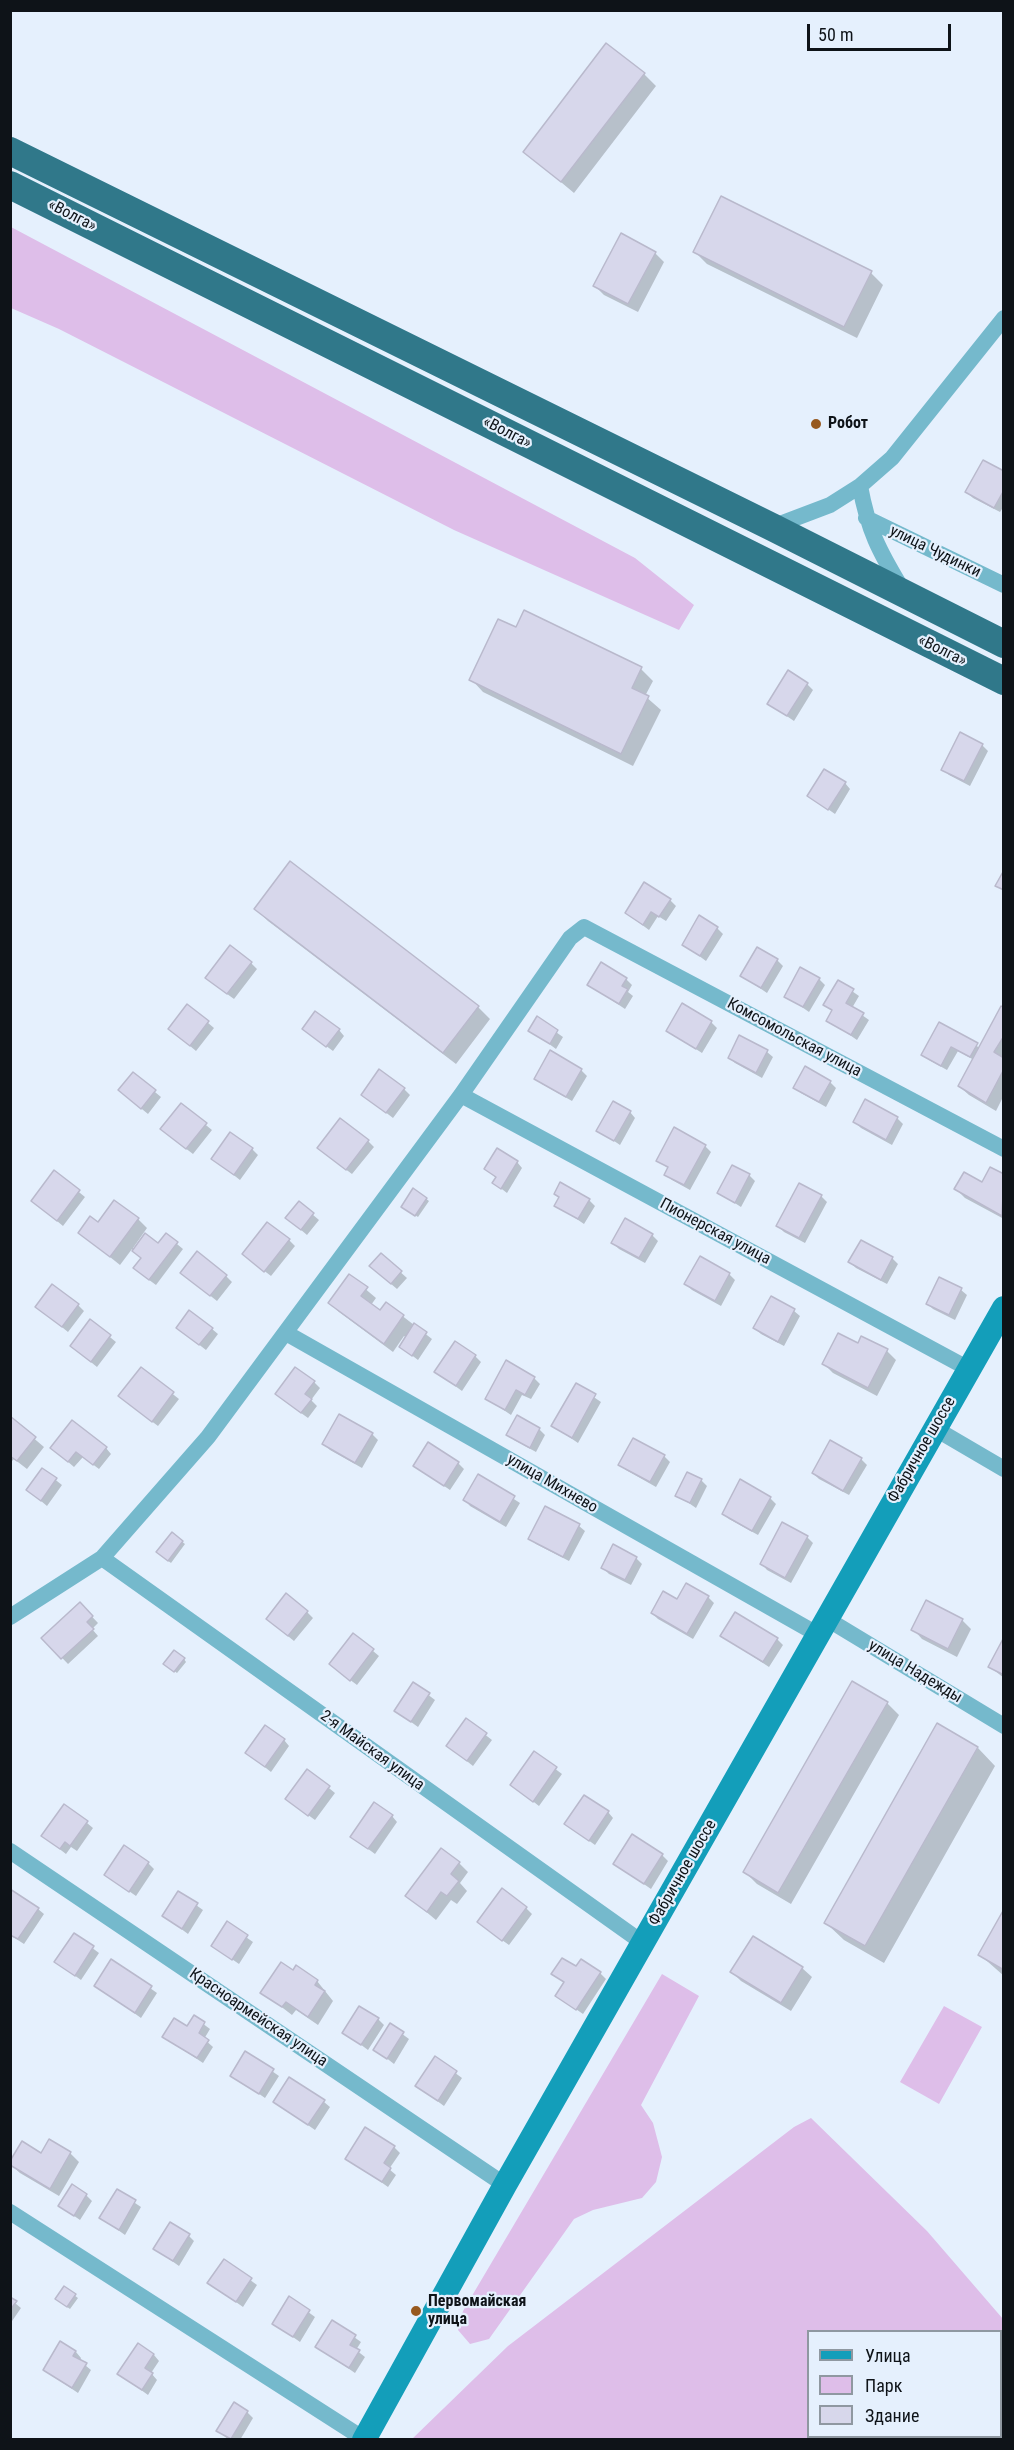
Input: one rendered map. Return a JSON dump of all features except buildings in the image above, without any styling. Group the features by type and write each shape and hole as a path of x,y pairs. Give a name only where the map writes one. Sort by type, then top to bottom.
{"highway":[{"name":"«Волга»","path":"10,151 1004,644"},
{"name":"«Волга»","path":"10,185 1004,681"}],"main road":[{"name":"Фабричное шоссе","path":"364,2439 505,2186 1004,1308"}],"street":[{"path":"772,527 819,510 860,486 892,458 1004,318"},
{"path":"860,486 866,518 879,551 906,595"},
{"name":"улица Чудинки","path":"866,518 1004,585"},
{"name":"Комсомольская улица","path":"461,1095 570,938 584,927 1004,1149"},
{"path":"10,1617 102,1558 208,1437 461,1095"},
{"name":"Пионерская улица","path":"461,1095 969,1369"},
{"name":"улица Михнево","path":"286,1333 822,1626"},
{"path":"934,1428 1004,1469"},
{"name":"2-я Майская улица","path":"102,1558 643,1943"},
{"name":"улица Надежды","path":"822,1626 1004,1726"},
{"name":"Красноармейская улица","path":"10,1851 505,2186"},
{"path":"10,2212 364,2439"}],"green space":[{"path":"11,227 635,558 694,605 679,630 454,530 59,329 11,308"},
{"path":"662,1974 699,1996 641,2105 653,2123 662,2157 656,2182 642,2198 593,2210 574,2219 489,2339 470,2344 458,2330 463,2311"},
{"path":"944,2006 982,2027 939,2104 900,2082"},
{"path":"811,2118 927,2231 1003,2319 1003,2439 412,2439 508,2346 794,2127"}],"place":[{"name":"Робот","path":"816,424"},
{"name":"Первомайская улица","path":"416,2311"}]}
